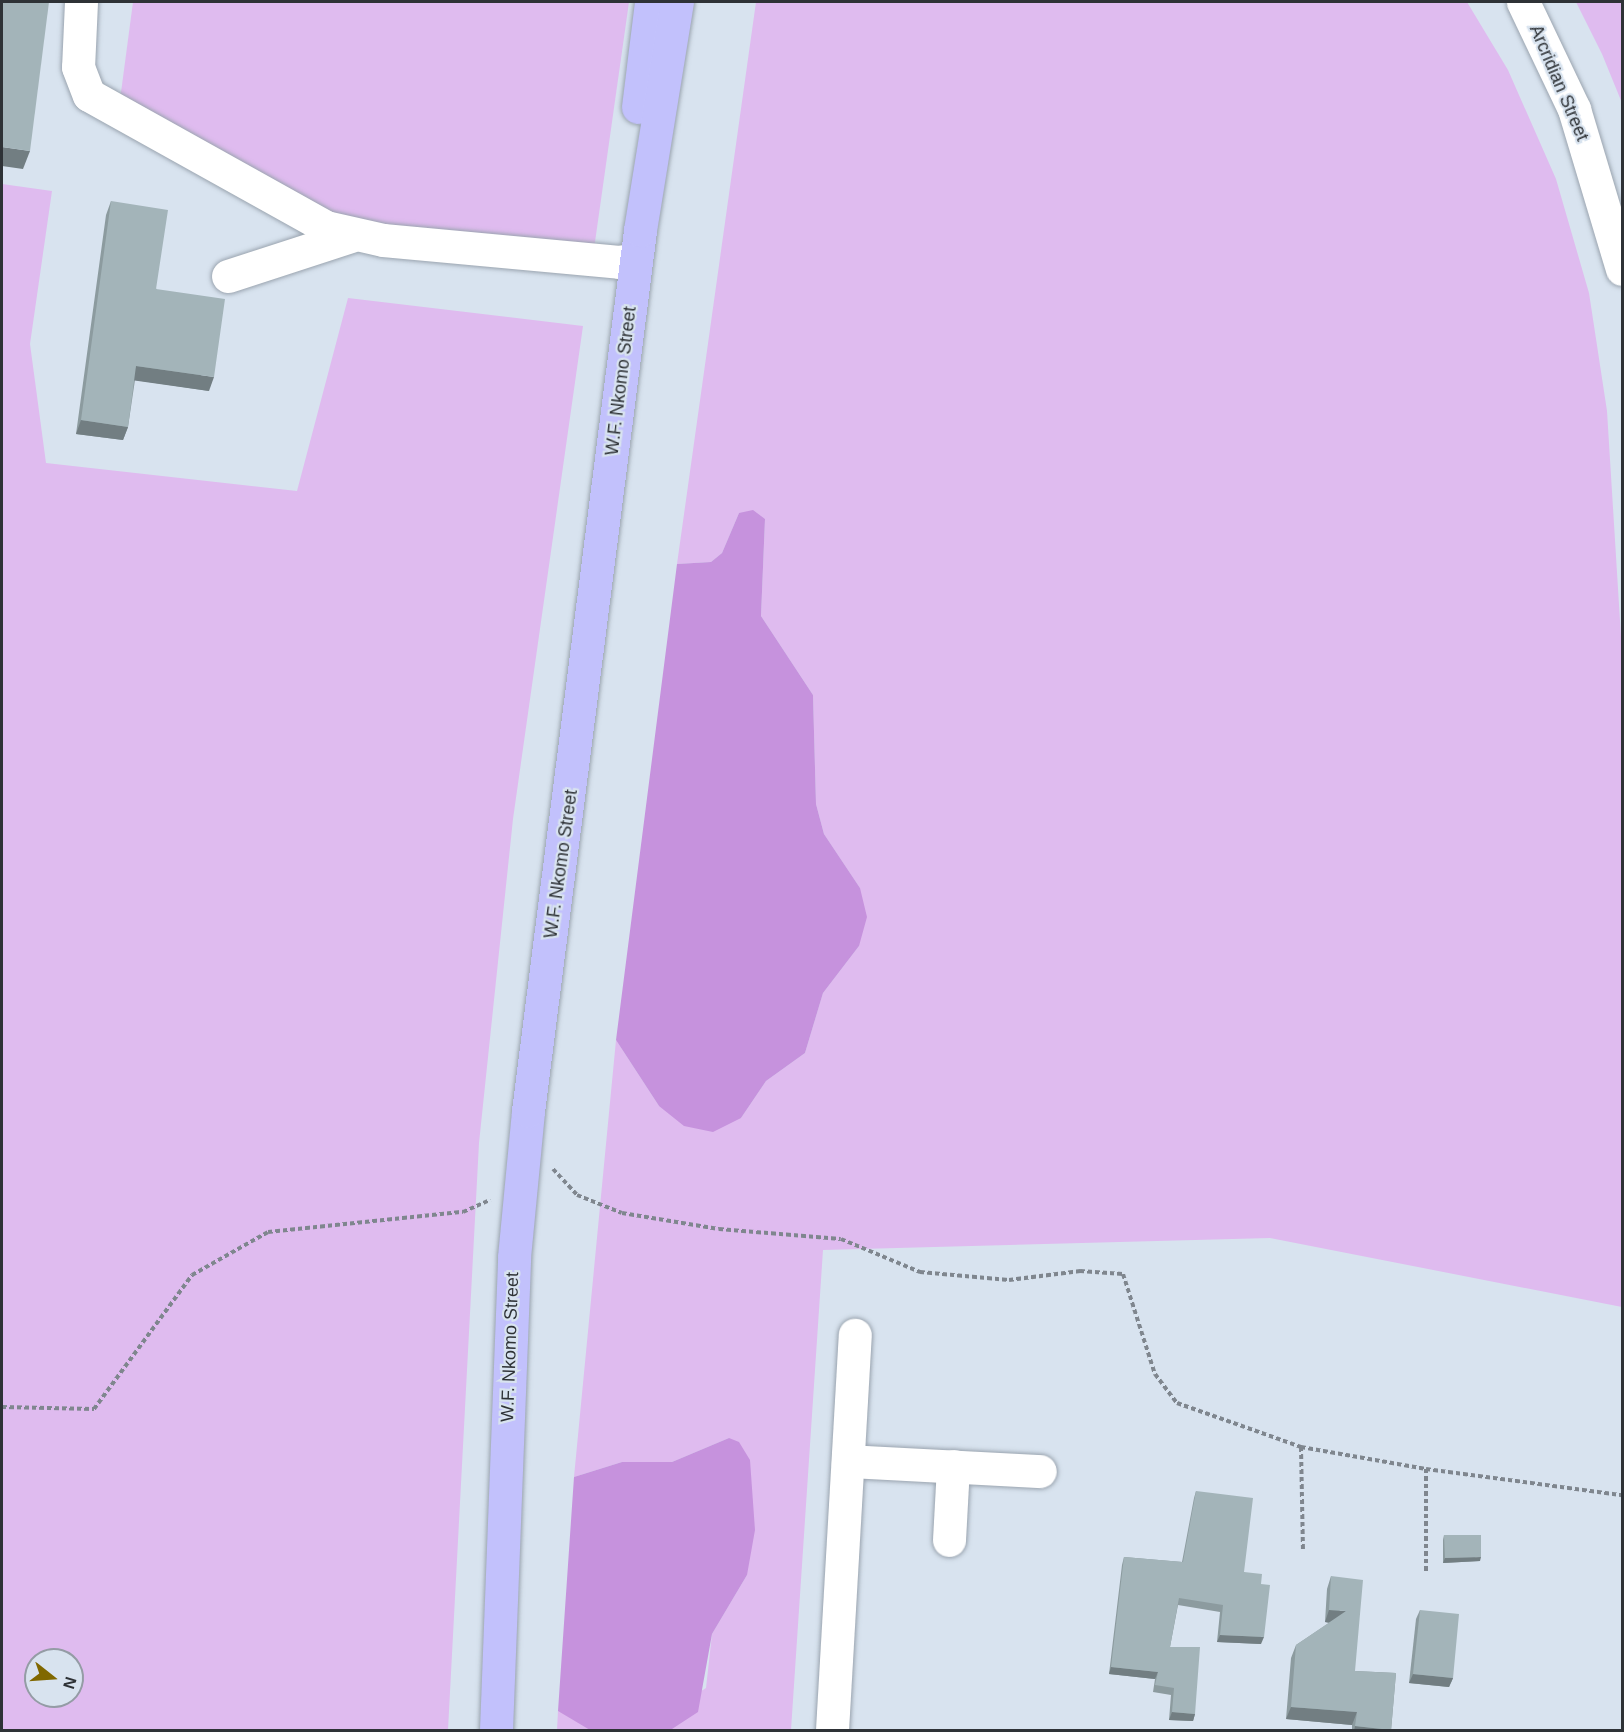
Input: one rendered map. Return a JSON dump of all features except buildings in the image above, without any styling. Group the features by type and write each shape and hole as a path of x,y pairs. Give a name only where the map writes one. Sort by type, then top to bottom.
{"main road":[{"name":"W.F. Nkomo Street","path":"496,1731 513,1269 524,1152 628,260 651,2"},
{"name":"W.F. Nkomo Street","path":"477,1731 487,1434 504,1194 628,260 677,2"}],"street":[{"path":"81,2 78,68 89,95 326,227 351,236 628,260"},
{"name":"Arcridian Street","path":"1523,2 1574,109 1623,269"},
{"path":"228,276 351,236"},
{"path":"831,1731 855,1335"},
{"path":"848,1461 1040,1471"},
{"path":"950,1540 953,1466"}],"path":[{"path":"524,1152 552,1167 577,1195 622,1212 719,1229 841,1239 920,1272 1009,1280 1080,1271 1123,1274 1155,1374 1177,1403 1301,1447 1426,1469 1623,1495"},
{"path":"2,1407 94,1409 192,1275 268,1232 463,1212 504,1194"},
{"path":"1301,1447 1303,1550"},
{"path":"1426,1469 1426,1573"}],"shaded area":[{"path":"133,2 629,2 594,249 348,226 120,100"},
{"path":"756,2 1467,2 1508,70 1556,179 1589,293 1607,411 1622,653 1622,1307 1270,1238 823,1250 791,1730 639,1730 706,1688 712,1634 747,1575 729,1438 672,1462 622,1462 574,1477 616,1040 659,1106 741,1118 766,1081 805,1053 823,993 859,946 860,888 824,834 816,804 813,695 761,616 765,519 739,513 722,553 711,562 677,564"},
{"path":"1576,2 1622,2 1622,103 1602,54"},
{"path":"2,184 52,191 30,344 46,463 297,491 348,298 583,326 513,819 479,1143 448,1730 2,1730"},
{"path":"753,510 765,519 761,616 813,695 816,804 824,834 860,888 867,917 859,946 823,993 805,1053 766,1081 741,1118 713,1132 684,1126 659,1106 616,1040 677,564 711,562 722,553 739,513"},
{"path":"729,1438 739,1442 750,1460 755,1530 747,1575 712,1634 698,1712 672,1729 590,1730 558,1711 574,1477 622,1462 672,1462"},
{"path":"558,1711 579,1719 590,1730 557,1730"}]}
